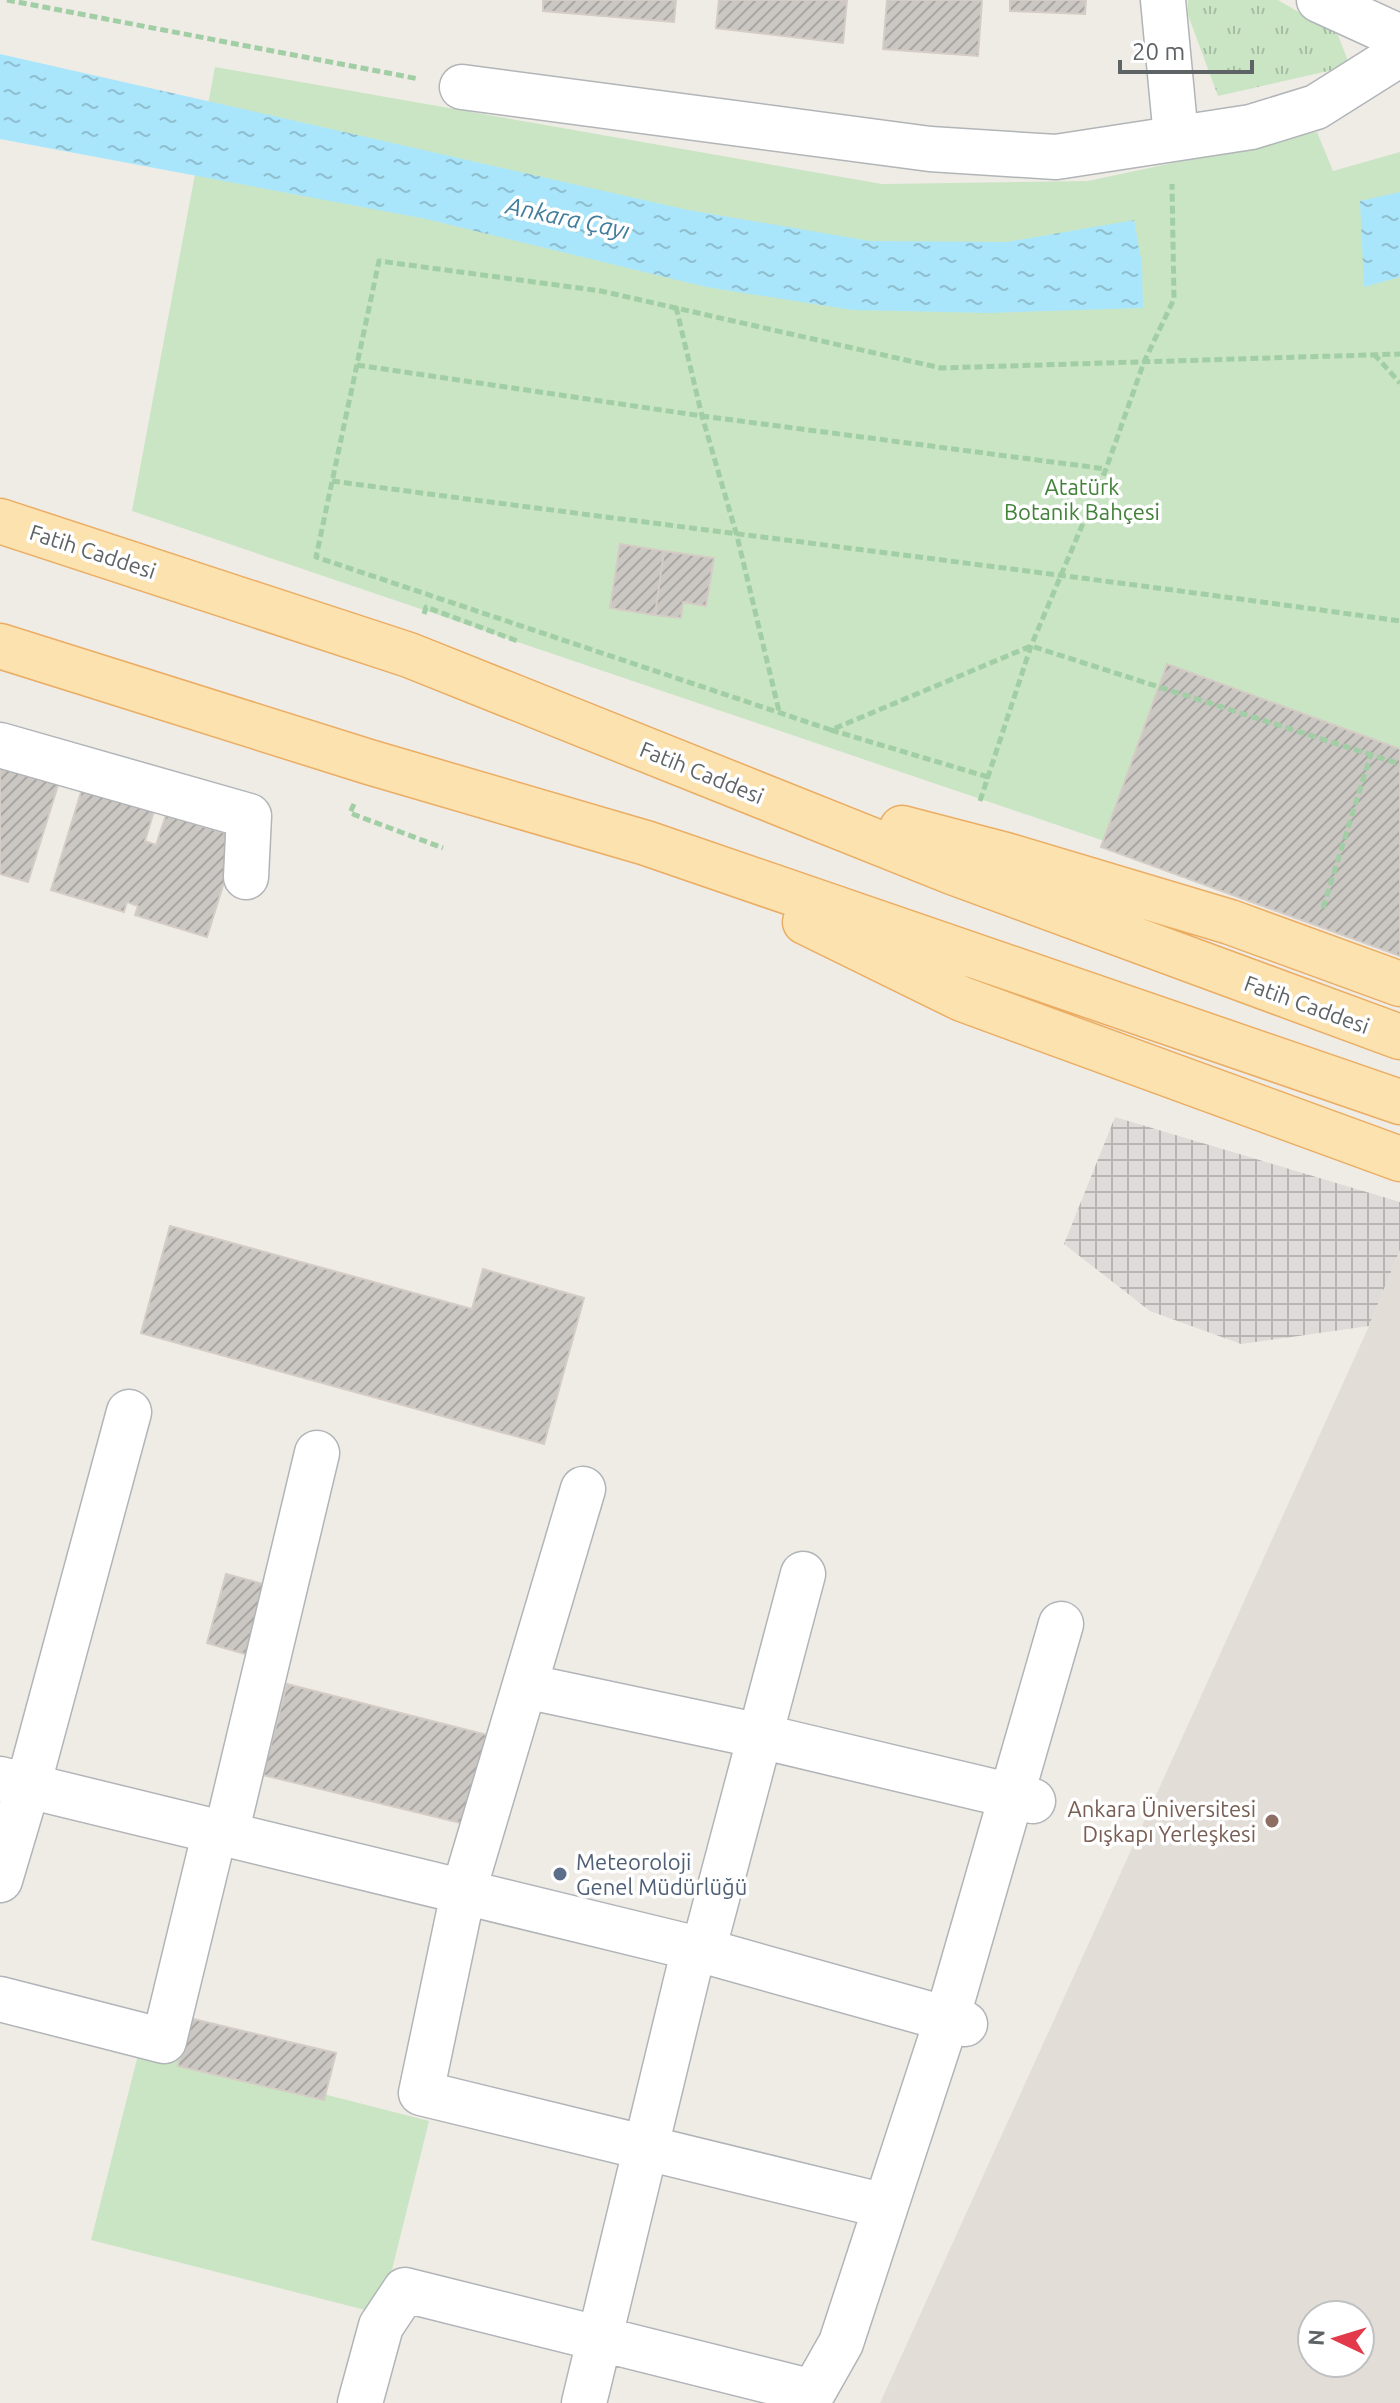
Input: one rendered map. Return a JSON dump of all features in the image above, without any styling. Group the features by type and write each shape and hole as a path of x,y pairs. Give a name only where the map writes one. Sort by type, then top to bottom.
{"main road":[{"name":"Fatih Caddesi","path":"0,521 409,655 966,878 1400,1037"},
{"path":"0,646 369,762 646,843 1400,1102"},
{"path":"745,789 959,842 1126,891 1230,922 1400,984"},
{"path":"646,843 962,999 1400,1159"}],"street":[{"path":"1163,0 1174,158"},
{"path":"1319,0 1400,37"},
{"path":"462,87 946,150 1056,157 1174,158 1251,127 1316,107 1400,54"},
{"path":"0,745 249,816 246,877"},
{"path":"0,1880 14,1782 129,1412"},
{"path":"0,1999 164,2041 221,1833 317,1453"},
{"path":"583,1489 463,1893 421,2093 885,2206"},
{"path":"584,2403 645,2148 803,1574"},
{"path":"360,2403 381,2326 405,2290 810,2397 841,2343 885,2206 956,2021 1022,1799 1061,1624"},
{"path":"525,1686 760,1736 1022,1799"},
{"path":"14,1782 698,1950 956,2021"}],"path":[{"path":"7,0 462,87"},
{"path":"978,808 1031,646 1106,469 1144,362 1174,299 1174,158"},
{"path":"988,777 831,730 316,557 379,261 601,291 941,368 1400,354"},
{"path":"676,307 702,416 737,536 779,712"},
{"path":"1374,354 1400,383"},
{"path":"357,365 702,416 1106,469"},
{"path":"332,481 737,536 1062,574 1400,621"},
{"path":"426,607 520,642"},
{"path":"831,730 1031,646 1400,764"},
{"path":"1323,910 1371,754"},
{"path":"350,813 443,848"}],"shaded area":[{"path":"1115,1117 1400,1202 1400,1250 1369,1326 1241,1344 1150,1311 1064,1244"},
{"name":"Ankara Üniversitesi Dışkapı Yerleşkesi","path":"1400,1250 1400,2403 880,2403 1369,1326"}],"green space":[{"path":"1188,0 1278,0 1338,35 1350,66 1218,96 1188,15"},
{"name":"Atatürk Botanik Bahçesi","path":"215,67 882,184 1088,181 1317,132 1333,171 1400,152 1400,948 1225,882 132,511"},
{"path":"140,2047 429,2121 381,2314 91,2240"}],"water":[{"name":"Ankara Çayı","path":"0,54 688,210 870,241 1007,242 1134,220 1142,264 1143,308 989,313 852,310 706,287 426,219 0,139"},
{"path":"1400,192 1400,277 1364,287 1360,201"}],"building":[{"path":"543,0 676,0 674,22 543,11"},
{"path":"719,0 847,0 843,43 716,28"},
{"path":"887,0 982,0 978,56 883,49"},
{"path":"1010,0 1086,0 1085,14 1010,11"},
{"path":"620,544 664,551 655,615 610,608"},
{"path":"664,551 714,558 706,606 683,602 681,618 655,615"},
{"path":"1167,664 1400,749 1400,956 1101,847"},
{"path":"0,764 59,782 28,882 0,874"},
{"path":"82,789 154,811 145,841 156,845 166,815 238,837 207,937 135,915 138,906 127,902 124,912 51,890"},
{"path":"170,1226 472,1309 483,1269 584,1298 544,1444 141,1333"},
{"path":"226,1574 282,1589 262,1659 207,1643"},
{"path":"287,1684 487,1735 461,1823 263,1775"},
{"path":"189,2018 336,2053 324,2100 178,2066"}],"place":[{"name":"Ankara Üniversitesi Dışkapı Yerleşkesi","path":"1272,1821"},
{"name":"Meteoroloji Genel Müdürlüğü","path":"560,1874"}]}
